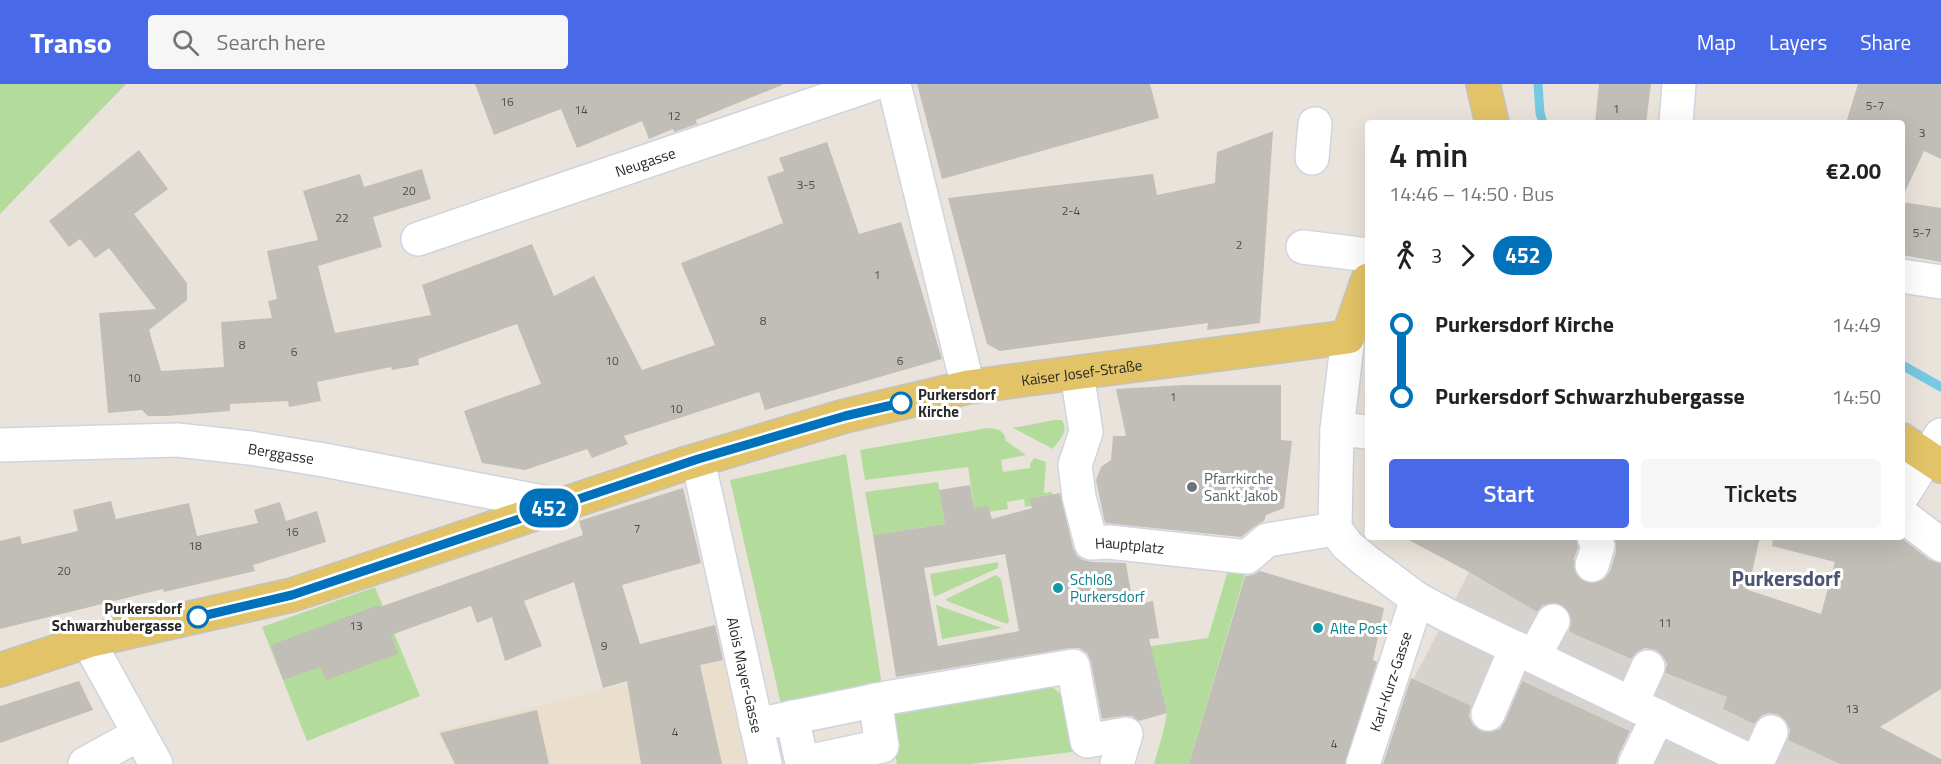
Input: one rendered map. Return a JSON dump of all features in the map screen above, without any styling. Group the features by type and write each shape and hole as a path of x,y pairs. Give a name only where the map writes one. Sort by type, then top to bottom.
{"main road":[{"path":"1483,84 1491,120"},
{"path":"1348,337 1365,289"},
{"name":"Kaiser Josef-Straße","path":"0,670 88,641 292,595 698,459 845,416 968,387 1348,337"}],"street":[{"name":"Neugasse","path":"418,239 873,84"},
{"path":"894,84 968,387"},
{"path":"1676,120 1679,84"},
{"path":"1312,158 1315,124"},
{"path":"1303,247 1365,255"},
{"path":"1905,276 1941,282"},
{"path":"1348,337 1353,430 1335,529 1347,544 1418,599 1447,615 1757,764 1772,732"},
{"name":"Hauptplatz","path":"1077,373 1086,432 1075,465 1079,497 1091,543 1109,542 1247,557 1267,540 1335,529"},
{"name":"Berggasse","path":"0,445 177,440 250,448 324,460 558,505"},
{"path":"1905,491 1928,449"},
{"name":"Alois Mayer-Gasse","path":"698,459 765,764"},
{"path":"1905,517 1941,545"},
{"name":"Karl-Kurz-Gasse","path":"1363,764 1418,599"},
{"path":"1488,714 1525,652 1553,621"},
{"path":"88,641 156,764"},
{"path":"756,725 875,700 1073,666 1087,741 1126,734 1117,764"},
{"path":"1635,764 1645,709 1648,667"},
{"path":"792,717 802,763 882,746 875,700"},
{"path":"85,764 139,734"}],"shaded area":[{"path":"1469,572 1574,634 1648,667 1727,697 1724,710 1840,764 1622,764 1638,734 1520,681 1502,721 1413,680"},
{"path":"723,659 746,764 454,764 437,731"}],"green space":[{"path":"0,84 126,84 0,214"},
{"path":"1062,420 1065,428 1053,449 1013,428"},
{"path":"988,428 1000,431 1006,441 1026,455 1001,460 1003,472 1030,468 1034,458 1046,462 1044,493 1052,492 1053,502 1025,507 1024,499 1007,502 1008,509 975,514 968,467 865,480 860,450"},
{"path":"846,454 881,679 876,690 782,709 730,480"},
{"path":"938,482 945,524 873,535 865,492"},
{"path":"998,562 998,568 934,597 930,574"},
{"path":"1229,567 1246,570 1189,764 1154,764 1167,713 1159,683 1116,651 1208,638"},
{"path":"996,575 1001,579 1009,621 1007,624 947,601 946,599"},
{"path":"375,587 420,696 307,741 262,627"},
{"path":"936,605 1002,628 942,639"},
{"path":"1045,681 1066,698 1080,751 971,764 897,764 887,714"}],"building":[{"path":"475,84 782,85 696,120 697,124 674,132 673,129 649,139 642,121 577,148 561,109 494,135"},
{"path":"917,84 1150,84 1159,118 942,179"},
{"path":"1599,84 1651,84 1646,120 1595,120"},
{"path":"1858,84 1941,84 1941,159 1924,151 1905,192 1905,120 1847,120"},
{"path":"1273,131 1260,323 1207,330 1208,323 1000,351 987,344 948,198 1153,174 1157,195 1215,183 1217,152"},
{"path":"827,142 859,234 901,222 942,359 765,410 759,392 624,436 628,444 592,458 587,449 525,470 482,463 464,411 541,384 517,324 418,359 419,365 392,370 391,367 317,382 321,401 289,407 288,401 230,404 230,411 167,416 148,416 142,410 108,413 99,313 156,309 109,248 95,258 80,239 69,247 49,221 139,150 168,189 134,214 187,283 187,300 149,330 161,371 224,367 221,322 272,318 268,301 277,299 267,251 318,240 303,191 360,174 364,187 422,169 431,199 373,217 382,247 318,266 335,333 431,315 422,285 532,244 554,296 594,276 642,370 715,345 681,263 783,223 767,177 784,171 779,158"},
{"path":"1905,202 1941,208 1941,262 1905,256"},
{"path":"1184,385 1281,385 1281,440 1292,441 1284,508 1266,515 1264,521 1241,537 1105,523 1096,480 1101,467 1111,460 1113,436 1126,436 1116,389"},
{"name":"Schloß Purkersdorf","path":"970,485 974,508 988,506 992,519 1032,508 1029,499 1060,493 1077,556 1092,562 1126,563 1133,605 1153,601 1159,638 1149,639 1167,713 1139,721 1132,716 1102,719 1091,662 1087,653 1079,648 896,677 873,535 945,524 939,490","holes":["1005,554 1019,631 938,646 924,568"]},
{"path":"683,488 701,563 622,585 640,644 715,625 723,660 700,665 722,764 641,764 627,681 603,688 574,582 524,601 542,646 505,661 492,617 477,623 471,606 391,635 398,654 326,680 321,667 283,680 271,645 379,605 380,607 583,535 579,521"},
{"path":"111,501 116,519 189,503 197,536 258,523 254,510 280,502 286,521 317,511 326,542 253,565 255,571 164,592 163,589 0,629 0,541 20,536 22,544 78,531 73,510"},
{"path":"1409,540 1577,540 1578,547 1574,559 1574,570 1586,583 1595,583 1604,579 1610,571 1616,552 1615,540 1759,540 1748,590 1821,614 1835,562 1772,546 1773,540 1904,540 1930,560 1941,563 1941,689 1880,727 1941,759 1941,764 1840,764 1788,740 1790,730 1786,721 1779,715 1769,713 1761,716 1754,724 1723,709 1727,697 1665,673 1667,664 1656,650 1645,648 1631,659 1569,631 1572,620 1569,611 1562,605 1552,602 1543,605 1537,612"},
{"path":"1260,571 1384,608 1373,660 1377,662 1345,764 1189,764 1245,576"},
{"path":"1411,678 1471,706 1469,716 1473,725 1481,731 1491,732 1500,729 1522,681 1630,731 1616,764 1383,764"},
{"path":"79,681 93,710 0,743 0,706"},
{"path":"537,710 549,764 455,764 440,733"}],"waterway":[{"path":"1538,84 1542,120"},
{"path":"1905,367 1941,387"}],"tunnel":[{"path":"1553,621 1592,565"}],"bus line":[{"name":"452","path":"198,617 292,595 698,459 845,416 901,403"}],"place":[{"name":"Purkersdorf Kirche","path":"901,403"},
{"name":"Pfarrkirche Sankt Jakob","path":"1192,487"},
{"name":"Schloß Purkersdorf","path":"1058,588"},
{"name":"Purkersdorf Schwarzhubergasse","path":"198,617"},
{"name":"Alte Post","path":"1318,628"}],"district":[{"name":"Purkersdorf","path":"1786,578"}]}
